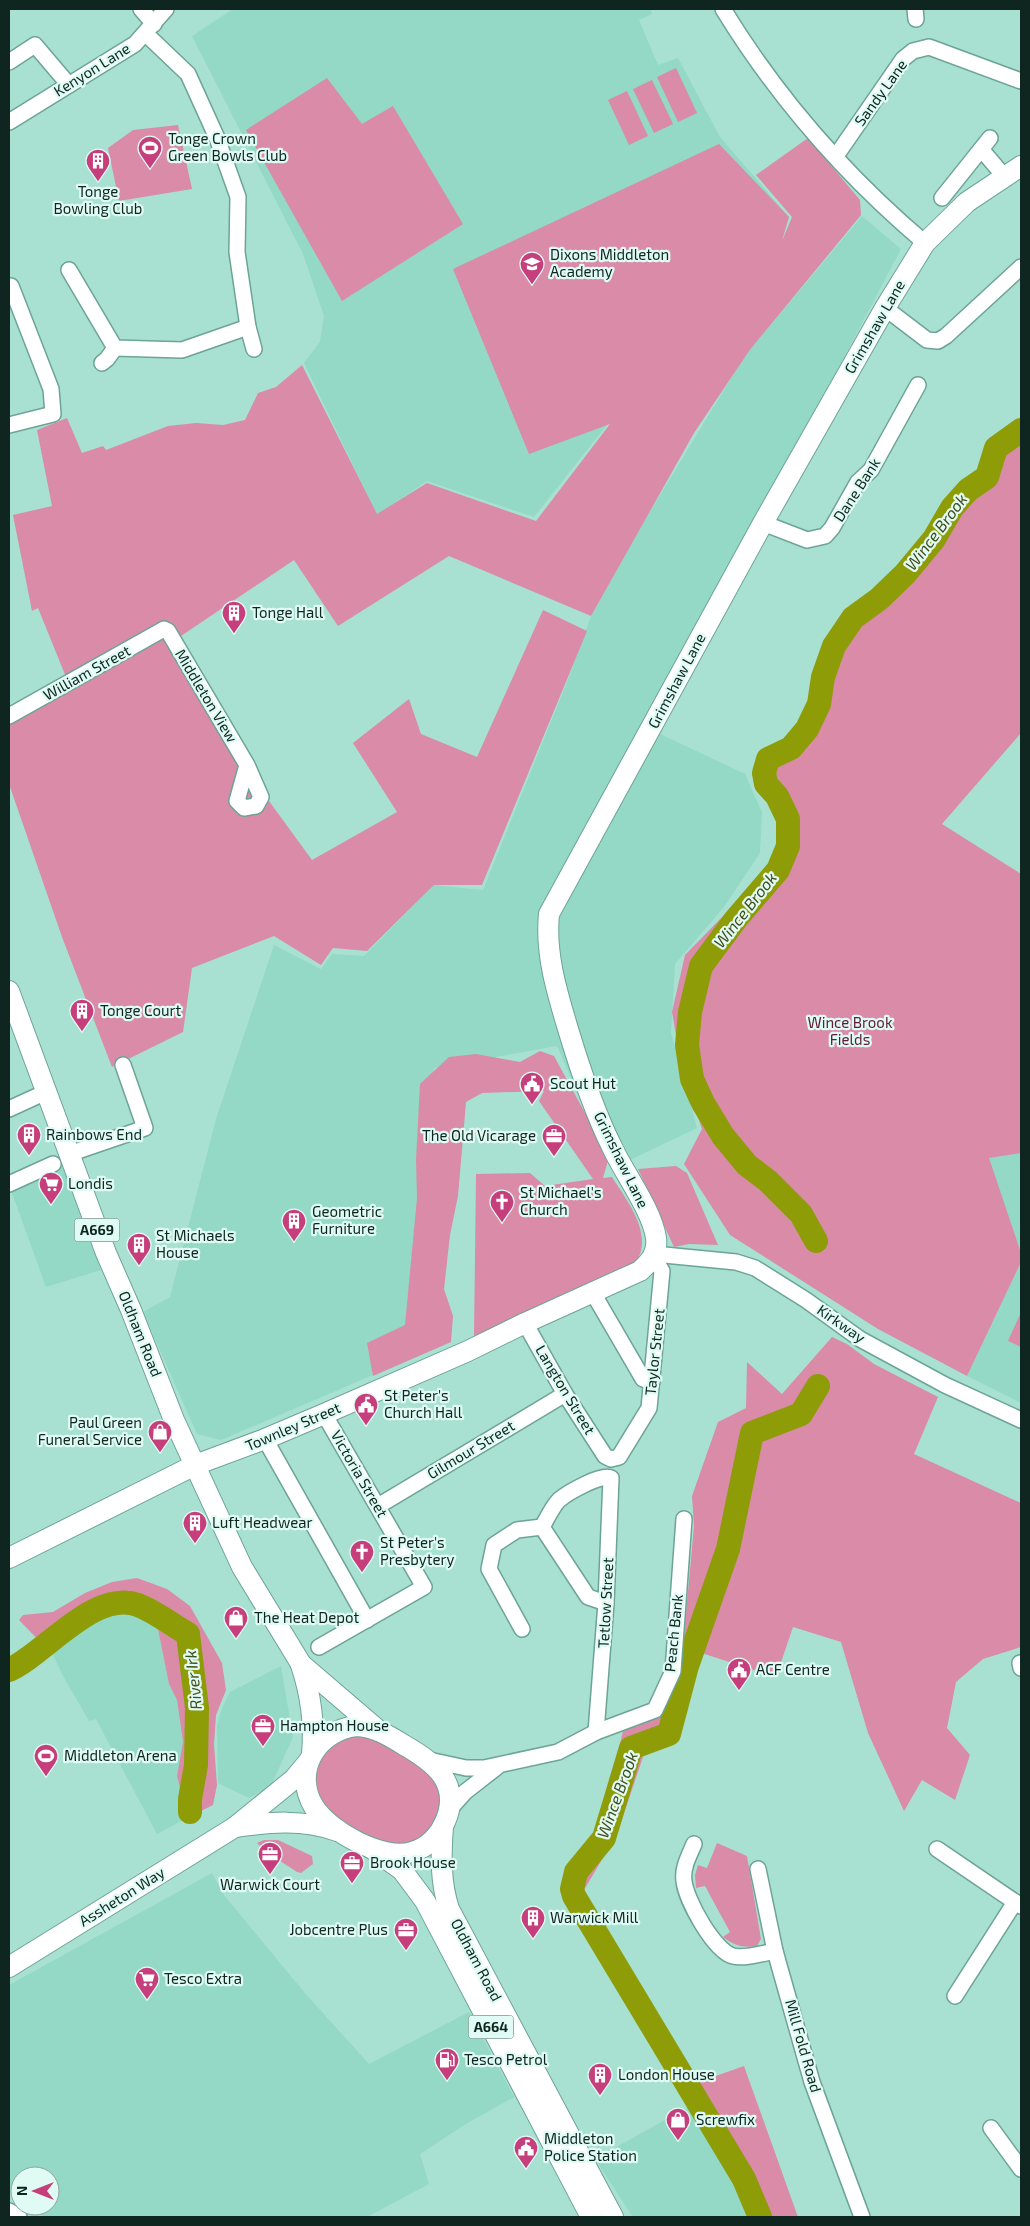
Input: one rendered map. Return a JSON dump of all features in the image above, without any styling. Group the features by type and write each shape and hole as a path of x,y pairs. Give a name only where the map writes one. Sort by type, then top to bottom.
{"main road":[{"name":"Grimshaw Lane","path":"653,1257 656,1238 651,1224 611,1146 576,1055 556,988 548,940 548,914 763,523 885,308 925,243 967,202 1013,171"},
{"name":"Oldham Road","path":"9,991 46,1092 61,1159 174,1420 242,1567 268,1614 300,1664 308,1686 312,1708 314,1731 310,1758"},
{"name":"Townley Street","path":"9,1558 195,1465 265,1439 324,1414 468,1351 525,1322 593,1294 640,1271 653,1257"},
{"name":"Oldham Road","path":"300,1664 378,1730"},
{"name":"A664","path":"356,1726 378,1730 429,1760 444,1778 448,1788 446,1818 427,1845 415,1851 391,1854 374,1850 333,1826 315,1808 306,1786 310,1758 318,1744 336,1730 356,1726"},
{"name":"Assheton Way","path":"9,1968 235,1827 294,1779 310,1758"},
{"name":"Oldham Road","path":"446,1818 440,1862 444,1895 449,1909 613,2217"},
{"name":"Assheton Way","path":"235,1827 284,1822 306,1823 349,1836"},
{"name":"Oldham Road","path":"374,1850 402,1870 424,1901 591,2217"}],"street":[{"path":"141,9 150,29 188,74 217,138 238,198 237,252 248,327 254,349"},
{"name":"Kenyon Lane","path":"9,122 134,44 150,29 166,9"},
{"path":"723,9 742,39 815,135 882,207 925,243"},
{"path":"9,62 35,45 69,85"},
{"name":"Sandy Lane","path":"836,156 903,59 913,51 929,47 1021,81"},
{"path":"942,198 986,143 1013,171"},
{"path":"885,308 927,340 938,341 946,336 1021,267"},
{"path":"69,270 114,348"},
{"path":"9,425 53,414 51,388 11,286"},
{"path":"114,348 182,350 248,327"},
{"path":"102,363 108,359 114,348"},
{"name":"Dane Bank","path":"763,523 807,540 825,536 832,528 858,482 871,470 913,405 918,385"},
{"name":"William Street","path":"9,716 164,629"},
{"name":"Middleton View","path":"164,629 168,631 246,765"},
{"path":"9,1184 61,1159 146,1128 122,1065"},
{"path":"9,1108 46,1092"},
{"name":"Taylor Street","path":"605,1456 611,1459 618,1457 649,1408 662,1271 653,1257"},
{"name":"Kirkway","path":"653,1257 736,1262 755,1268 806,1300 860,1339 945,1385 1021,1420"},
{"path":"593,1294 643,1380 652,1382"},
{"name":"Langton Street","path":"525,1322 565,1394 605,1456"},
{"name":"Gilmour Street","path":"378,1506 565,1394"},
{"name":"Victoria Street","path":"324,1414 424,1587 366,1620"},
{"path":"265,1439 366,1620 318,1647"},
{"name":"Tetlow Street","path":"542,1527 558,1501 599,1477 608,1476 611,1478 606,1603 596,1732"},
{"name":"Peach Bank","path":"429,1760 466,1768 484,1768 558,1752 596,1732 655,1710 673,1671 684,1519"},
{"path":"522,1629 489,1569 494,1545 516,1530 542,1527 588,1597 606,1603"},
{"path":"446,1818 478,1781 502,1764"},
{"path":"694,1844 685,1865 684,1881 692,1904 709,1934 722,1949 734,1957 775,1951"},
{"path":"937,1849 1018,1904 955,1996"},
{"name":"Mill Fold Road","path":"758,1869 775,1951 812,2082 862,2217"},
{"path":"991,2128 1021,2169"},
{"path":"9,2211 19,2217"}],"shaded area":[{"name":"Dixons Middleton Academy","path":"233,9 650,9 652,14 639,20 658,65 678,58 720,137 789,217 775,254 686,366 607,425 534,517 427,481 377,515 304,363 320,342 324,316 303,254 192,36"},
{"path":"862,216 901,249 789,462 656,732 745,774 762,812 760,853 724,907 675,964 671,1033 697,1128 611,1169 557,1046 434,1068 431,1139 408,1360 221,1440 197,1434 143,1312 170,1297 216,1119 274,945 321,969 332,954 364,956 434,885 483,890 569,677 591,616 643,523 744,357"},
{"path":"1021,1153 1021,1253 988,1158"},
{"path":"63,1167 101,1270 46,1287 11,1190"},
{"path":"1021,1262 1021,1403 967,1376"},
{"path":"111,1612 140,1612 158,1629 169,1684 177,1700 183,1742 177,1776 183,1799 185,1819 157,1834 96,1719 89,1721 62,1674 51,1650"},
{"path":"281,1666 293,1737 271,1786 249,1798 218,1783 217,1726 222,1708 230,1692"},
{"path":"212,1873 224,1895 304,1992 369,2064 469,2012 514,2097 464,2125 420,2154 429,2184 367,2217 44,2217 43,2216 60,2216 60,2166 10,2166 9,2187 9,1985"},
{"path":"690,2106 749,2206 751,2217 633,2217 595,2159"}],"green space":[{"path":"676,68 697,113 678,122 657,77"},
{"path":"327,78 362,124 393,106 463,224 342,301 246,130"},
{"path":"652,80 673,124 654,133 633,89"},
{"path":"627,91 648,136 629,145 608,100"},
{"name":"Tonge Crown Green Bowls Club","path":"178,125 192,189 119,201 108,148 133,130"},
{"path":"808,138 860,200 861,215 749,351 694,433 591,616 449,556 338,626 294,560 178,638 239,760 312,860 397,812 353,743 409,699 421,734 477,757 543,610 587,631 482,885 434,885 367,951 333,948 321,965 274,936 192,968 183,1032 112,1067 62,937 9,784 9,718 66,677 38,608 32,611 13,515 52,506 37,430 67,418 82,453 103,446 106,450 168,426 196,423 223,425 245,420 258,393 276,387 302,365 377,514 427,483 536,521 610,424 529,454 453,269 719,144 789,217 782,241 792,217 756,175"},
{"name":"Wince Brook Fields","path":"1021,424 1021,733 942,824 1021,874 1021,1153 989,1158 1021,1253 1021,1262 967,1376 878,1329 730,1235 684,1164 702,1129 682,1070 672,1012 685,955 762,876 784,840 773,801 757,775 766,750 795,735 812,701 820,657 842,624 894,576 931,537 948,506 969,484 985,475 990,458 1000,439"},
{"path":"540,1051 554,1056 609,1157 603,1178 612,1177 639,1223 642,1244 639,1256 628,1270 474,1336 476,1174 530,1173 545,1186 593,1179 539,1101 544,1091 482,1093 466,1102 458,1196 450,1235 444,1289 453,1316 451,1342 373,1376 367,1343 405,1325 417,1198 416,1160 420,1084 449,1057 476,1054 520,1062"},
{"path":"676,1166 687,1173 718,1245 689,1244 674,1247 638,1169"},
{"path":"1021,1312 1021,1347 1008,1341"},
{"path":"832,1337 847,1344 874,1364 938,1397 914,1454 1021,1503 1021,1647 983,1659 956,1682 947,1728 970,1755 955,1800 922,1780 904,1811 868,1733 841,1642 793,1627 776,1677 683,1647 694,1526 692,1496 718,1422 746,1408 747,1362 782,1394"},
{"path":"137,1578 167,1589 190,1606 222,1663 226,1690 216,1715 214,1744 217,1785 213,1805 185,1819 183,1799 177,1776 183,1742 177,1700 169,1684 158,1629 140,1612 111,1612 49,1651 19,1620 23,1615 53,1612 85,1593 112,1582"},
{"path":"660,1709 680,1709 668,1738 650,1744 643,1757 617,1834 584,1890 693,2084 744,2066 798,2217 755,2217 743,2186 727,2157 693,2101 688,2101 579,1911 570,1876 574,1864 601,1827 623,1731"},
{"path":"356,1735 375,1738 424,1767 431,1775 439,1791 440,1808 433,1826 422,1837 405,1845 378,1842 339,1819 323,1803 315,1785 317,1764 332,1744"},
{"path":"264,1840 278,1840 312,1856 313,1864 301,1873 297,1872 265,1851 257,1843"},
{"path":"717,1843 747,1856 761,1939 757,1946 739,1946 723,1937 730,1932 705,1886 696,1888 695,1875 698,1865 707,1868"}],"waterway":[{"name":"Wince Brook","path":"816,1241 801,1214 768,1181 747,1165 723,1136 703,1103 692,1079 687,1045 690,1012 701,966 736,919 778,870 788,846 788,819 777,796 766,784 764,773 768,759 791,748 807,729 819,704 823,677 834,646 853,618 879,599 905,574 934,539 952,508 968,490 987,477 996,448 1021,430"},
{"name":"Wince Brook","path":"760,2217 744,2179 574,1896 572,1889 576,1872 604,1838 631,1748 669,1734 687,1666 728,1549 752,1433 801,1414 818,1386"},
{"name":"River Irk","path":"9,1670 23,1662 87,1614 104,1606 121,1603 138,1605 188,1634 197,1708 196,1765 190,1799 190,1812"}],"place":[{"name":"Tonge Crown Green Bowls Club","path":"150,169"},
{"name":"Tonge Bowling Club","path":"98,182"},
{"name":"Dixons Middleton Academy","path":"532,285"},
{"name":"Tonge Hall","path":"234,634"},
{"name":"Tonge Court","path":"82,1032"},
{"name":"Scout Hut","path":"532,1105"},
{"name":"Rainbows End","path":"29,1156"},
{"name":"The Old Vicarage","path":"554,1157"},
{"name":"Londis","path":"51,1205"},
{"name":"St Michael's Church","path":"502,1223"},
{"name":"Geometric Furniture","path":"294,1242"},
{"name":"St Michaels House","path":"139,1266"},
{"name":"St Peter's Church Hall","path":"366,1426"},
{"name":"Paul Green Funeral Service","path":"160,1453"},
{"name":"Luft Headwear","path":"195,1544"},
{"name":"St Peter's Presbytery","path":"362,1573"},
{"name":"The Heat Depot","path":"236,1639"},
{"name":"ACF Centre","path":"739,1691"},
{"name":"Hampton House","path":"263,1747"},
{"name":"Middleton Arena","path":"46,1777"},
{"name":"Warwick Court","path":"270,1875"},
{"name":"Brook House","path":"352,1884"},
{"name":"Warwick Mill","path":"533,1939"},
{"name":"Jobcentre Plus","path":"406,1951"},
{"name":"Tesco Extra","path":"147,2000"},
{"name":"Tesco Petrol","path":"447,2081"},
{"name":"London House","path":"600,2096"},
{"name":"Screwfix","path":"678,2141"},
{"name":"Middleton Police Station","path":"526,2169"}]}
